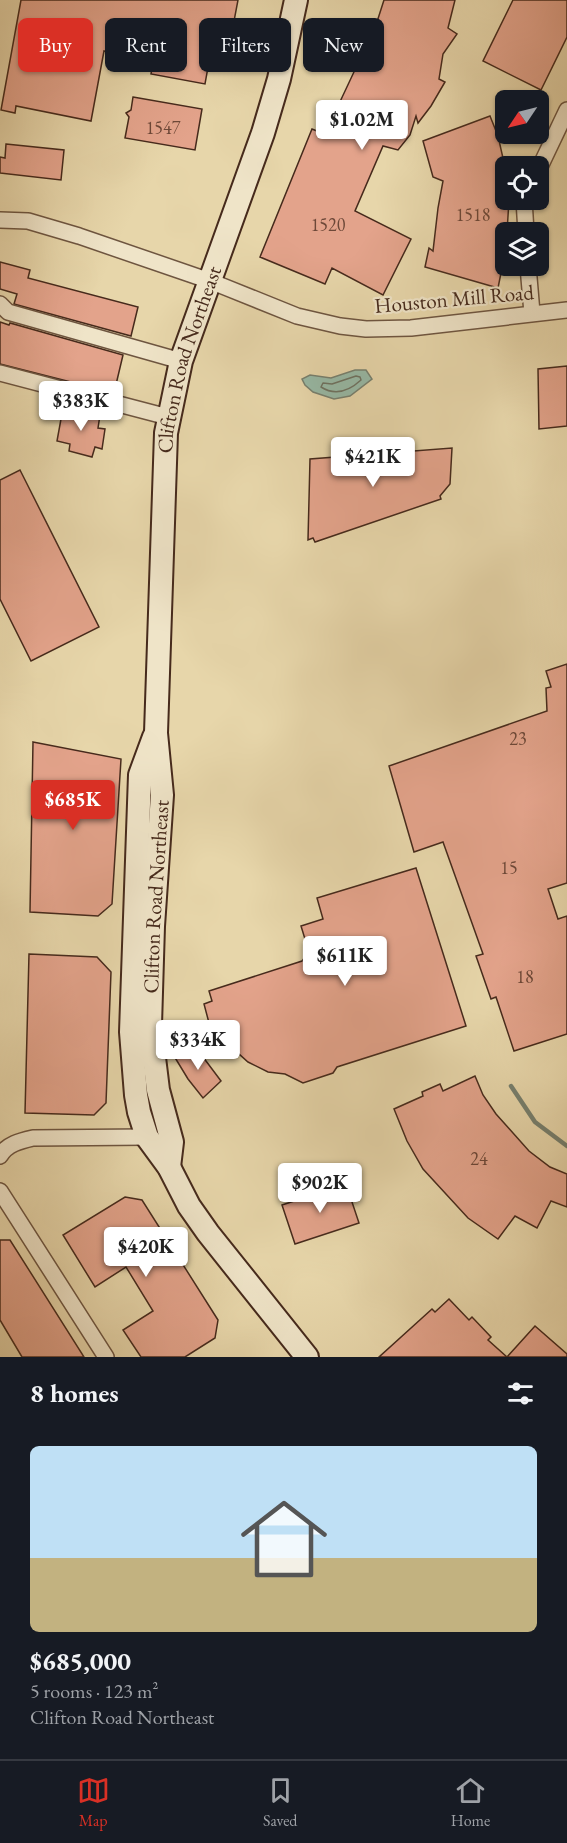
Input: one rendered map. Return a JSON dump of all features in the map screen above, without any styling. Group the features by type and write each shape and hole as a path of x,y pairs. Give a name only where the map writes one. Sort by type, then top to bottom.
{"main road":[{"name":"Clifton Road Northeast","path":"169,1167 172,1142 158,1090 150,1025 152,937 162,795 156,733 161,622 163,478 168,417 181,361 271,105 288,44 296,0"},
{"name":"Clifton Road Northeast","path":"156,733 140,775 131,1024 136,1095 147,1137 169,1167 208,1233 307,1357"}],"street":[{"path":"545,156 567,110"},
{"name":"Houston Mill Road","path":"0,220 28,221 99,243 210,281 297,316 318,322 357,328 411,328 567,309"},
{"path":"529,276 532,313"},
{"path":"0,304 8,312 181,361"},
{"path":"0,373 168,417"},
{"path":"0,1156 3,1151 15,1143 33,1138 147,1137"},
{"path":"0,1191 106,1357"}],"water":[{"path":"355,370 366,370 372,379 350,396 334,399 313,392 302,379 310,375 331,378"}],"building":[{"path":"21,0 238,0 235,18 199,18 199,72 207,72 205,84 151,74 151,72 187,72 187,18 105,18 105,51 91,121 16,106 15,113 1,110"},
{"path":"384,0 455,0 448,28 457,34 443,54 439,79 445,82 418,123 416,116 410,135 398,150 383,146 355,211 411,239 383,295 332,268 325,284 260,257 312,129 322,133 354,72 384,72 384,18 378,18"},
{"path":"513,0 567,0 567,37 541,90 483,61"},
{"path":"133,97 202,109 195,150 125,138 129,117 126,113 131,110"},
{"path":"490,116 495,128 495,144 500,144 503,156 495,156 495,210 508,210 508,222 495,222 495,276 500,276 498,288 425,267 429,248 433,251 443,181 433,177 423,141"},
{"path":"6,144 64,150 61,180 0,173 0,157 5,158"},
{"path":"0,262 30,270 28,278 138,307 131,336 14,304 17,294 0,289"},
{"path":"0,322 123,355 114,393 0,364"},
{"path":"567,366 567,426 539,429 538,369"},
{"path":"63,408 100,415 98,428 105,429 102,449 95,447 92,457 69,451 70,444 57,441"},
{"path":"452,448 450,484 440,496 441,499 315,542 313,538 308,540 310,459"},
{"path":"20,470 99,627 31,661 0,599 0,480"},
{"path":"567,664 567,883 548,889 558,919 567,916 567,1034 514,1051 496,997 491,999 476,956 483,954 443,842 414,852 389,766 547,711 546,688 551,687 546,671"},
{"path":"33,742 121,759 112,904 98,916 30,912"},
{"path":"416,868 466,1026 337,1067 333,1073 303,1083 285,1074 268,1072 248,1062 230,1046 213,1038 204,1004 212,1001 209,991 302,961 309,952 301,926 323,919 317,898"},
{"path":"29,954 97,957 111,972 106,1103 94,1115 25,1113"},
{"path":"194,1045 221,1081 203,1098 174,1056"},
{"path":"475,1076 483,1095 496,1114 529,1151 550,1167 567,1174 567,1207 551,1201 537,1228 515,1216 498,1239 468,1218 423,1169 407,1141 394,1109 423,1096 422,1092 440,1084 443,1091"},
{"path":"346,1184 359,1223 295,1244 282,1205"},
{"path":"125,1197 142,1200 218,1320 215,1338 185,1357 141,1357 123,1330 153,1311 126,1267 95,1287 63,1235"},
{"path":"0,1240 10,1240 84,1357 22,1357 0,1320"},
{"path":"449,1299 469,1320 472,1317 491,1337 488,1340 507,1357 379,1357 432,1309 435,1312"},
{"path":"535,1326 567,1354 567,1357 507,1357"}],"waterway":[{"path":"511,1086 535,1122 567,1146"}]}
